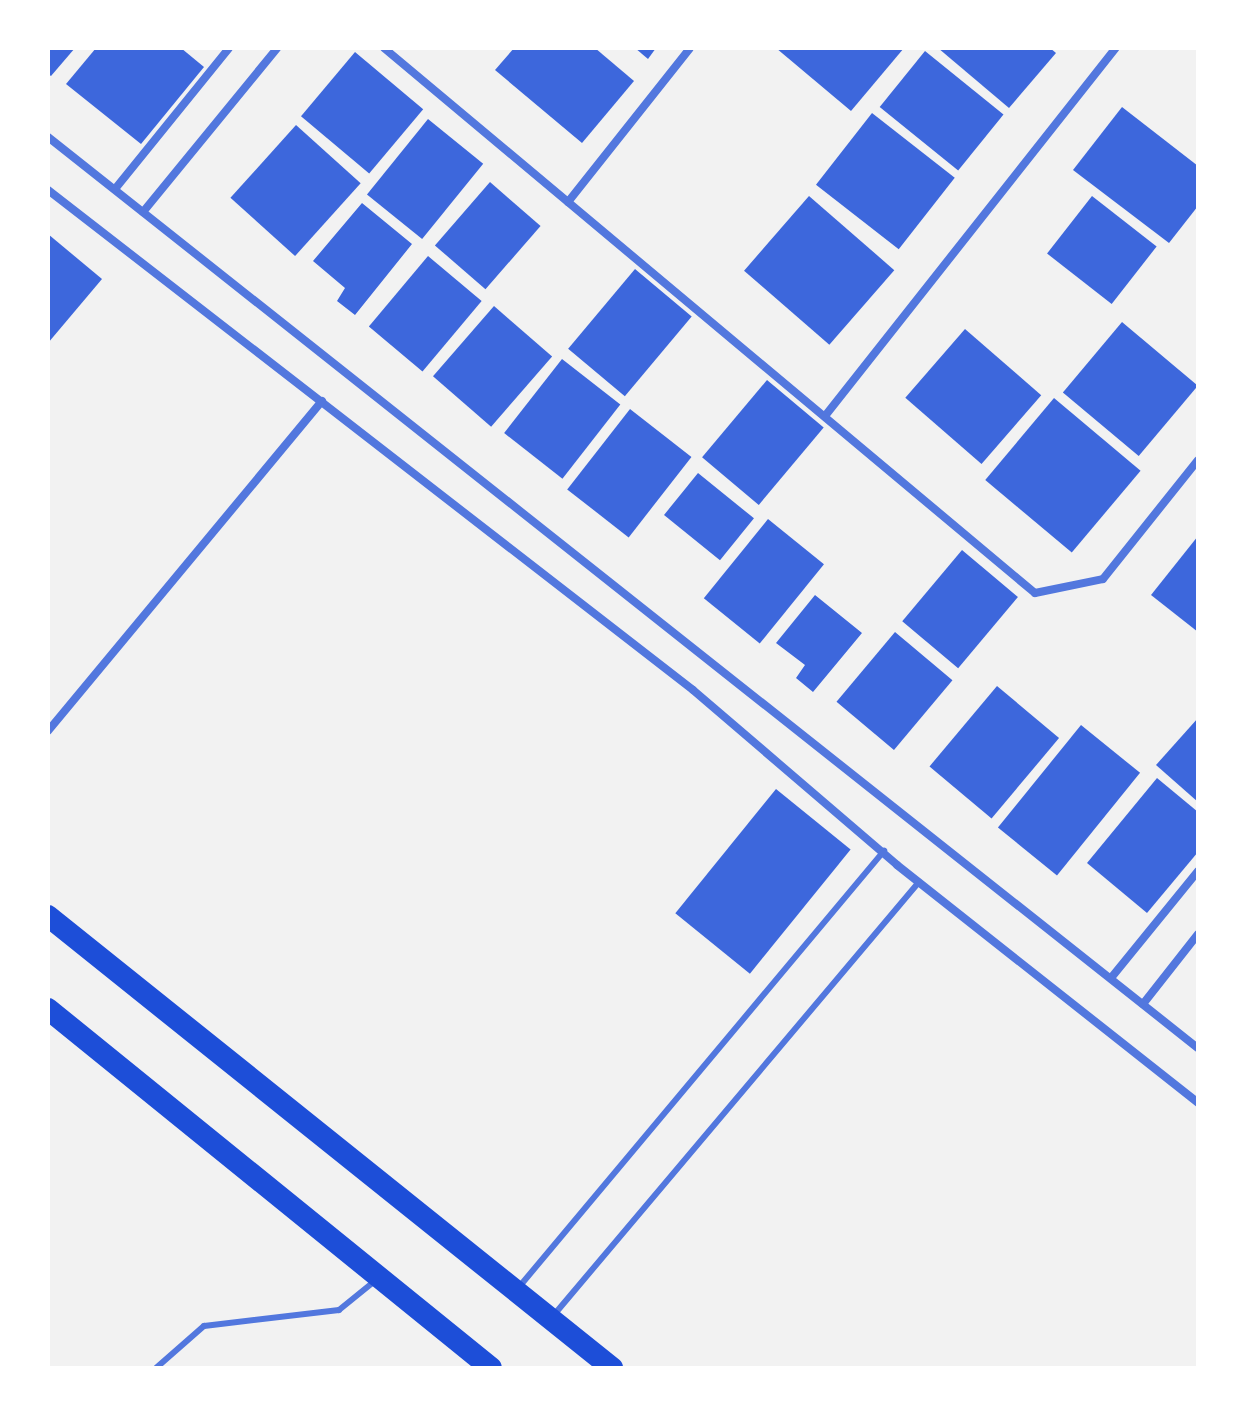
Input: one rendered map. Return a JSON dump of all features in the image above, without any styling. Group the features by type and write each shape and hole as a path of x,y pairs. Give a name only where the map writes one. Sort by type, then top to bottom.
{"highway":[{"path":"48,916 612,1368"},
{"path":"48,1009 491,1368"}],"street":[{"path":"115,189 229,48"},
{"path":"143,212 277,48"},
{"path":"384,48 1035,593 1103,579 1198,460"},
{"path":"568,202 690,48"},
{"path":"825,416 1116,48"},
{"path":"48,137 1198,1048"},
{"path":"48,190 693,690 919,882 1198,1103"},
{"path":"48,731 322,401"},
{"path":"1111,978 1198,871"},
{"path":"1143,1004 1198,934"}],"lane":[{"path":"516,1290 884,851"},
{"path":"551,1318 919,882"},
{"path":"156,1368 204,1326 339,1310 379,1277"}],"building":[{"path":"48,48 75,48 51,76 48,74"},
{"path":"96,48 181,48 204,67 141,144 66,84"},
{"path":"514,48 595,48 634,81 582,143 495,70"},
{"path":"635,48 656,48 648,59"},
{"path":"776,48 904,48 851,111"},
{"path":"938,48 1050,48 1056,53 1009,108"},
{"path":"925,51 1003,115 958,171 880,107"},
{"path":"355,52 423,109 369,174 301,116"},
{"path":"1122,107 1198,166 1198,206 1169,243 1073,170"},
{"path":"872,113 955,178 899,249 816,185"},
{"path":"428,119 483,164 422,239 367,194"},
{"path":"296,125 361,183 295,256 230,198"},
{"path":"490,182 541,226 485,289 435,245"},
{"path":"809,196 894,270 829,345 744,271"},
{"path":"1092,196 1157,246 1112,304 1047,254"},
{"path":"362,203 412,244 355,315 337,301 345,288 313,261"},
{"path":"48,234 102,279 48,343"},
{"path":"428,256 482,301 422,371 369,326"},
{"path":"635,269 692,317 625,396 568,349"},
{"path":"494,306 552,357 491,427 433,376"},
{"path":"1122,322 1198,386 1139,456 1063,392"},
{"path":"965,329 1041,395 982,464 905,398"},
{"path":"562,359 620,405 562,479 504,433"},
{"path":"767,380 824,428 759,505 702,457"},
{"path":"1054,398 1141,471 1072,553 985,480"},
{"path":"630,409 691,457 629,537 567,489"},
{"path":"698,473 754,518 720,560 664,515"},
{"path":"768,519 824,564 760,644 704,598"},
{"path":"1198,536 1198,632 1151,595"},
{"path":"962,550 1018,597 958,668 902,621"},
{"path":"815,595 862,633 813,692 796,678 805,665 776,643"},
{"path":"895,632 952,680 894,750 837,702"},
{"path":"997,686 1059,738 992,819 930,766"},
{"path":"1198,718 1198,802 1156,765"},
{"path":"1081,725 1140,773 1057,875 998,828"},
{"path":"1157,778 1198,812 1198,852 1147,913 1087,863"},
{"path":"776,789 851,849 750,974 675,913"}]}
